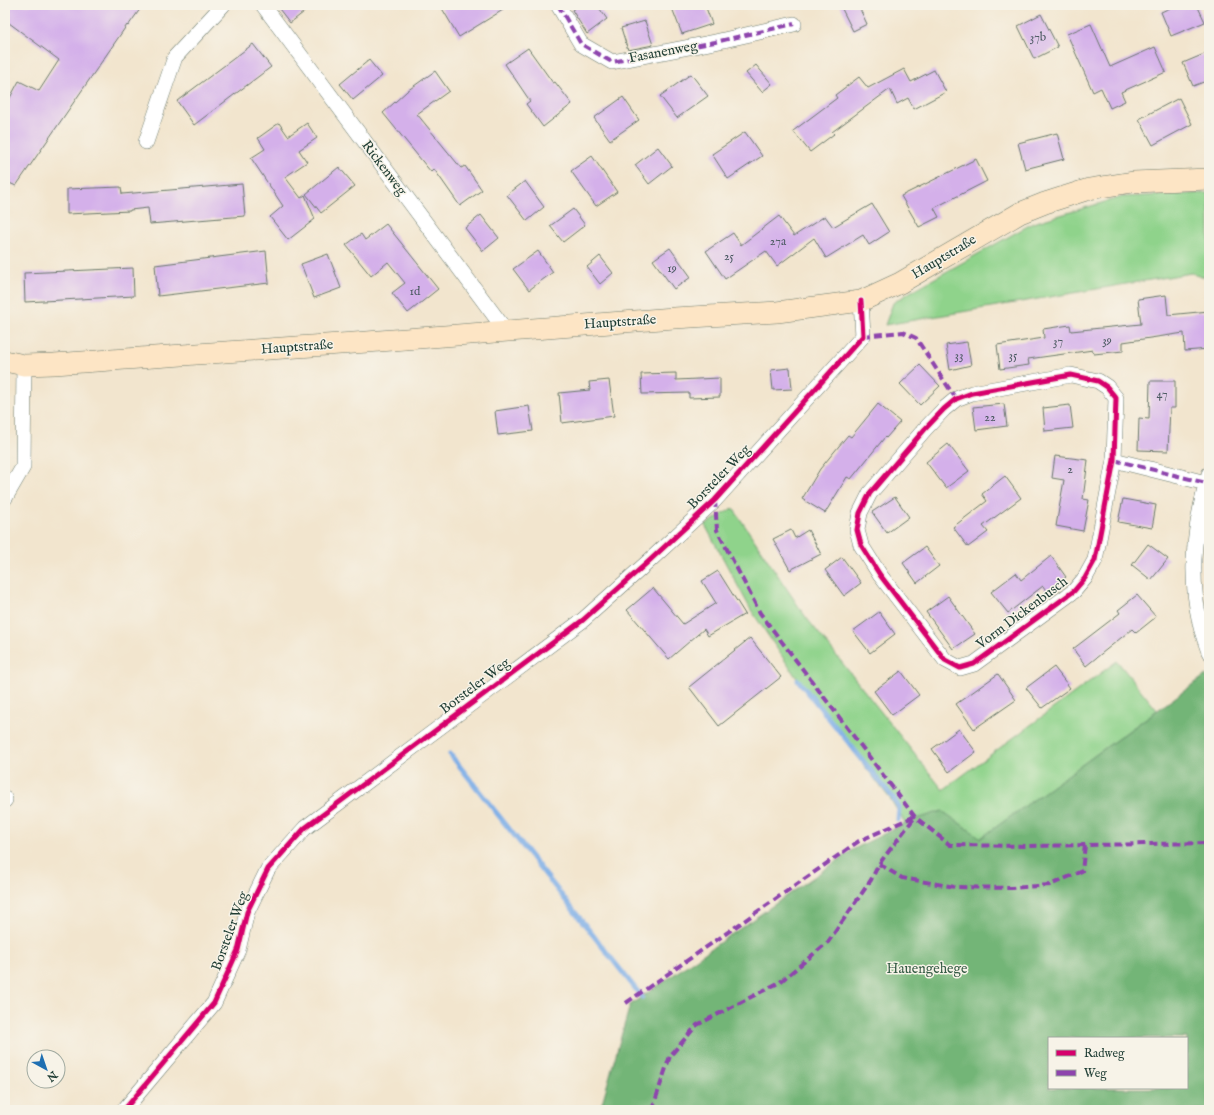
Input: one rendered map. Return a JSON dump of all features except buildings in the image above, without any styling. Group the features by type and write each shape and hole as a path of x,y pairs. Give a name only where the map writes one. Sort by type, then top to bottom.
{"main road":[{"name":"Hauptstraße","path":"15,363 346,344 506,330 777,312 861,301 900,283 1020,213 1045,203 1088,189 1133,182 1209,179"}],"street":[{"path":"146,142 175,57 223,5"},
{"name":"Rickenweg","path":"263,5 506,330"},
{"name":"Fasanenweg","path":"558,5 581,44 612,62 715,42 794,24"},
{"name":"Borsteler Weg","path":"124,1110 214,1003 238,950 246,912 268,869 305,828 583,620 715,500 863,336 861,301"},
{"path":"5,498 23,467 15,363"},
{"name":"Vorm Dickenbusch","path":"1071,376 1098,381 1107,387 1116,398 1114,460 1095,560 1085,578 1074,590 974,664 960,668 945,660 880,575 861,545 857,530 860,513 870,493 924,429 944,409 956,399 972,393 1071,376"},
{"path":"1114,460 1208,478 1195,537 1193,564 1194,592 1200,624 1209,652"}],"green space":[{"path":"1209,193 1209,278 1191,273 885,325 893,303 1033,223 1122,197"},
{"path":"733,508 805,616 943,790 1117,661 1157,710 981,838 942,811 905,823 891,800 798,680 751,610 705,525"},
{"name":"Hauengehege","path":"1206,675 1209,681 1209,1110 600,1110 630,1005 854,849 905,823 942,811 981,838"}],"waterway":[{"path":"798,680 894,799 899,808 898,820"},
{"path":"450,754 642,997"}],"marked path":[{"path":"558,5 581,44 612,62 715,42 794,24"},
{"path":"863,336 903,332 916,338 956,399"},
{"path":"1114,460 1206,483"},
{"path":"715,500 717,530 760,613 915,817 950,845 1028,846 1209,843"},
{"path":"626,1003 859,841 913,817"},
{"path":"652,1110 670,1056 697,1025 780,982 828,942 871,880 879,864 915,817"},
{"path":"879,864 902,878 955,887 1012,888 1050,885 1082,871 1085,845"}],"cycle path":[{"path":"124,1110 214,1003 238,950 247,912 268,869 305,828 583,620 715,500 863,336 861,301"},
{"path":"1071,375 1098,381 1107,387 1116,398 1114,460 1095,560 1085,578 1074,591 974,664 960,668 945,660 880,575 861,545 857,530 860,513 870,493 925,429 956,399 972,393 1071,375"}]}
